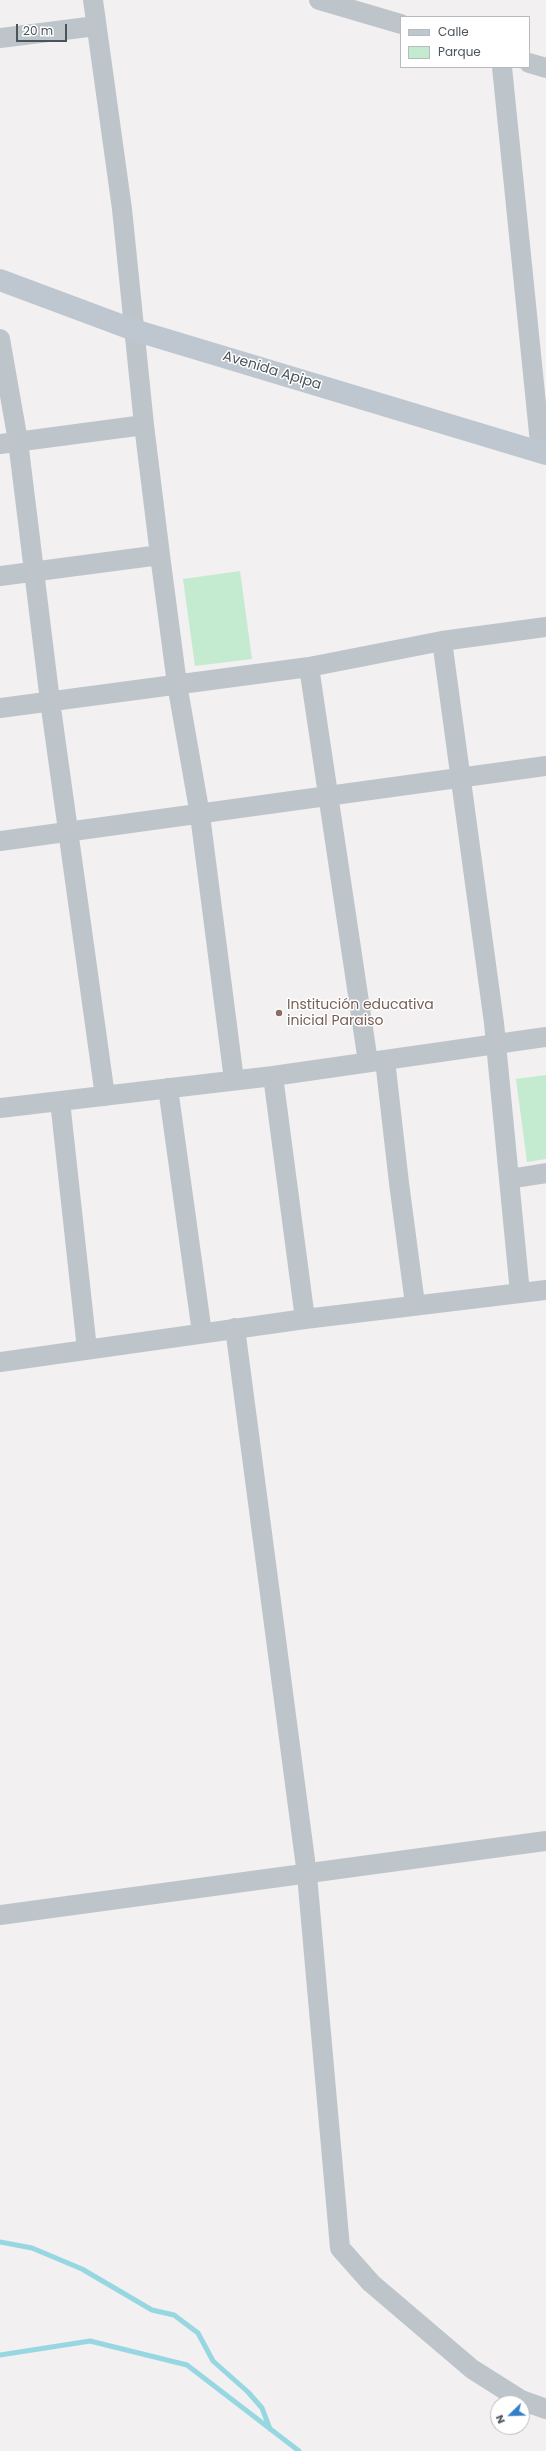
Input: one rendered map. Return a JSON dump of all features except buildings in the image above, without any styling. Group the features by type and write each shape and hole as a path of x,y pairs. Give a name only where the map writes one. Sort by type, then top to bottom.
{"street":[{"path":"93,0 122,208 144,426 160,555 177,684 200,815 234,1080"},
{"path":"319,0 343,3 400,24"},
{"path":"0,38 96,26"},
{"path":"530,63 546,68"},
{"path":"502,68 544,454"},
{"name":"Avenida Apipa","path":"0,280 134,330 544,454"},
{"path":"0,339 9,443 34,572 50,702 105,1096"},
{"path":"9,443 144,426"},
{"path":"0,576 160,555"},
{"path":"0,708 309,667 442,641 546,627"},
{"path":"442,641 462,776 495,1045 520,1293"},
{"path":"309,667 328,795 377,1061 415,1304"},
{"path":"0,841 200,815 462,776 546,766"},
{"path":"0,1108 273,1076 546,1037"},
{"path":"273,1076 305,1319"},
{"path":"168,1088 202,1333"},
{"path":"60,1101 88,1349"},
{"path":"509,1179 546,1173"},
{"path":"0,1362 415,1304 546,1290"},
{"path":"235,1328 307,1875 340,2248 371,2283 472,2369 521,2400 546,2409"},
{"path":"0,1915 307,1875 546,1841"}],"green space":[{"path":"240,571 252,659 195,666 183,579"},
{"path":"546,1075 546,1159 527,1162 516,1079"}],"waterway":[{"path":"0,2242 32,2248 82,2269 152,2310 174,2315 198,2333 213,2361 248,2392 262,2408 270,2429"},
{"path":"0,2355 90,2341 187,2365 299,2451"}],"place":[{"name":"Institución educativa inicial Paraiso","path":"279,1013"}]}
